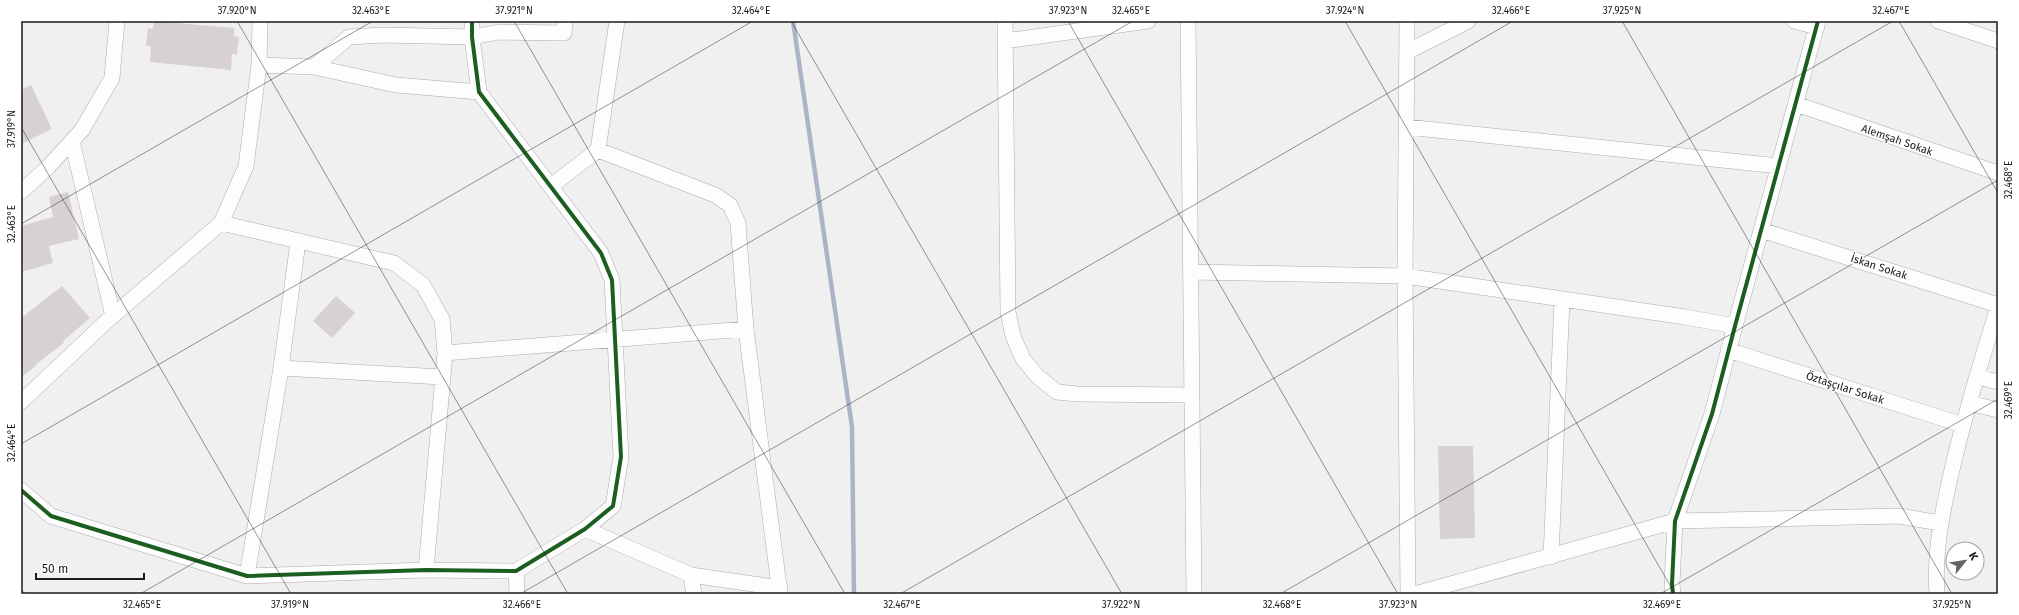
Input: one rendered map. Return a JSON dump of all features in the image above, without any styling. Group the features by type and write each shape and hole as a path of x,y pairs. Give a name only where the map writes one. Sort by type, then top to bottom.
{"street":[{"path":"21,192 48,167 82,130 112,78 117,21"},
{"path":"21,402 113,316 221,223 246,166 259,65 260,21"},
{"path":"21,490 51,516 247,576 426,570 516,571 585,529 613,506 621,458 612,280 601,253 479,92 472,37 472,21"},
{"path":"314,67 349,37 383,35 472,37 499,32 564,33 565,21"},
{"path":"551,186 598,150 617,21"},
{"path":"1005,21 1008,312 1013,336 1023,359 1038,378 1057,392 1077,394 1192,395"},
{"path":"1005,41 1148,21"},
{"path":"1188,21 1194,594"},
{"path":"1407,21 1405,276 1408,594"},
{"path":"1407,52 1468,21"},
{"path":"1673,594 1672,584 1675,521 1712,414 1817,24 1794,21"},
{"path":"1938,21 1998,41"},
{"path":"259,65 314,67 396,85 479,92"},
{"name":"Alemşah Sokak","path":"1796,104 1998,173"},
{"path":"1407,127 1779,166"},
{"path":"72,141 113,316"},
{"path":"585,529 691,575 780,591 746,329 738,223 730,205 715,195 598,150"},
{"path":"221,223 394,263 423,285 442,319 445,352 426,570"},
{"name":"İskan Sokak","path":"1761,230 1998,306"},
{"path":"247,576 281,368 298,242"},
{"path":"1191,272 1405,276 1685,317 1735,326"},
{"path":"1551,557 1562,300"},
{"path":"1937,594 1936,581 1940,523 1969,402 1998,306"},
{"path":"445,352 746,329"},
{"name":"Öztaşçılar Sokak","path":"1728,350 1963,425"},
{"path":"281,368 442,377"},
{"path":"1977,377 1998,382"},
{"path":"1969,402 1998,410"},
{"path":"1415,594 1675,521 1899,516 1940,523"},
{"path":"516,571 517,594"},
{"path":"691,575 694,594"}],"building":[{"path":"154,21 234,28 234,36 239,37 237,55 232,54 231,70 150,62 151,46 146,46 148,28 153,29"},
{"path":"31,85 52,129 21,144 21,90"},
{"path":"68,192 79,239 49,246 53,263 21,272 21,226 53,217 49,197"},
{"path":"62,286 90,318 63,341 64,343 21,377 21,318"},
{"path":"336,296 355,313 332,338 313,321"},
{"path":"1438,446 1473,446 1475,538 1440,539"}],"waterway":[{"path":"793,21 852,427 854,594"}],"cycle path":[{"path":"21,490 51,516 247,576 426,570 516,571 585,529 613,506 621,457 612,280 601,253 479,92 472,37 472,21"},
{"path":"1673,594 1672,584 1675,521 1712,414 1818,21"}]}
